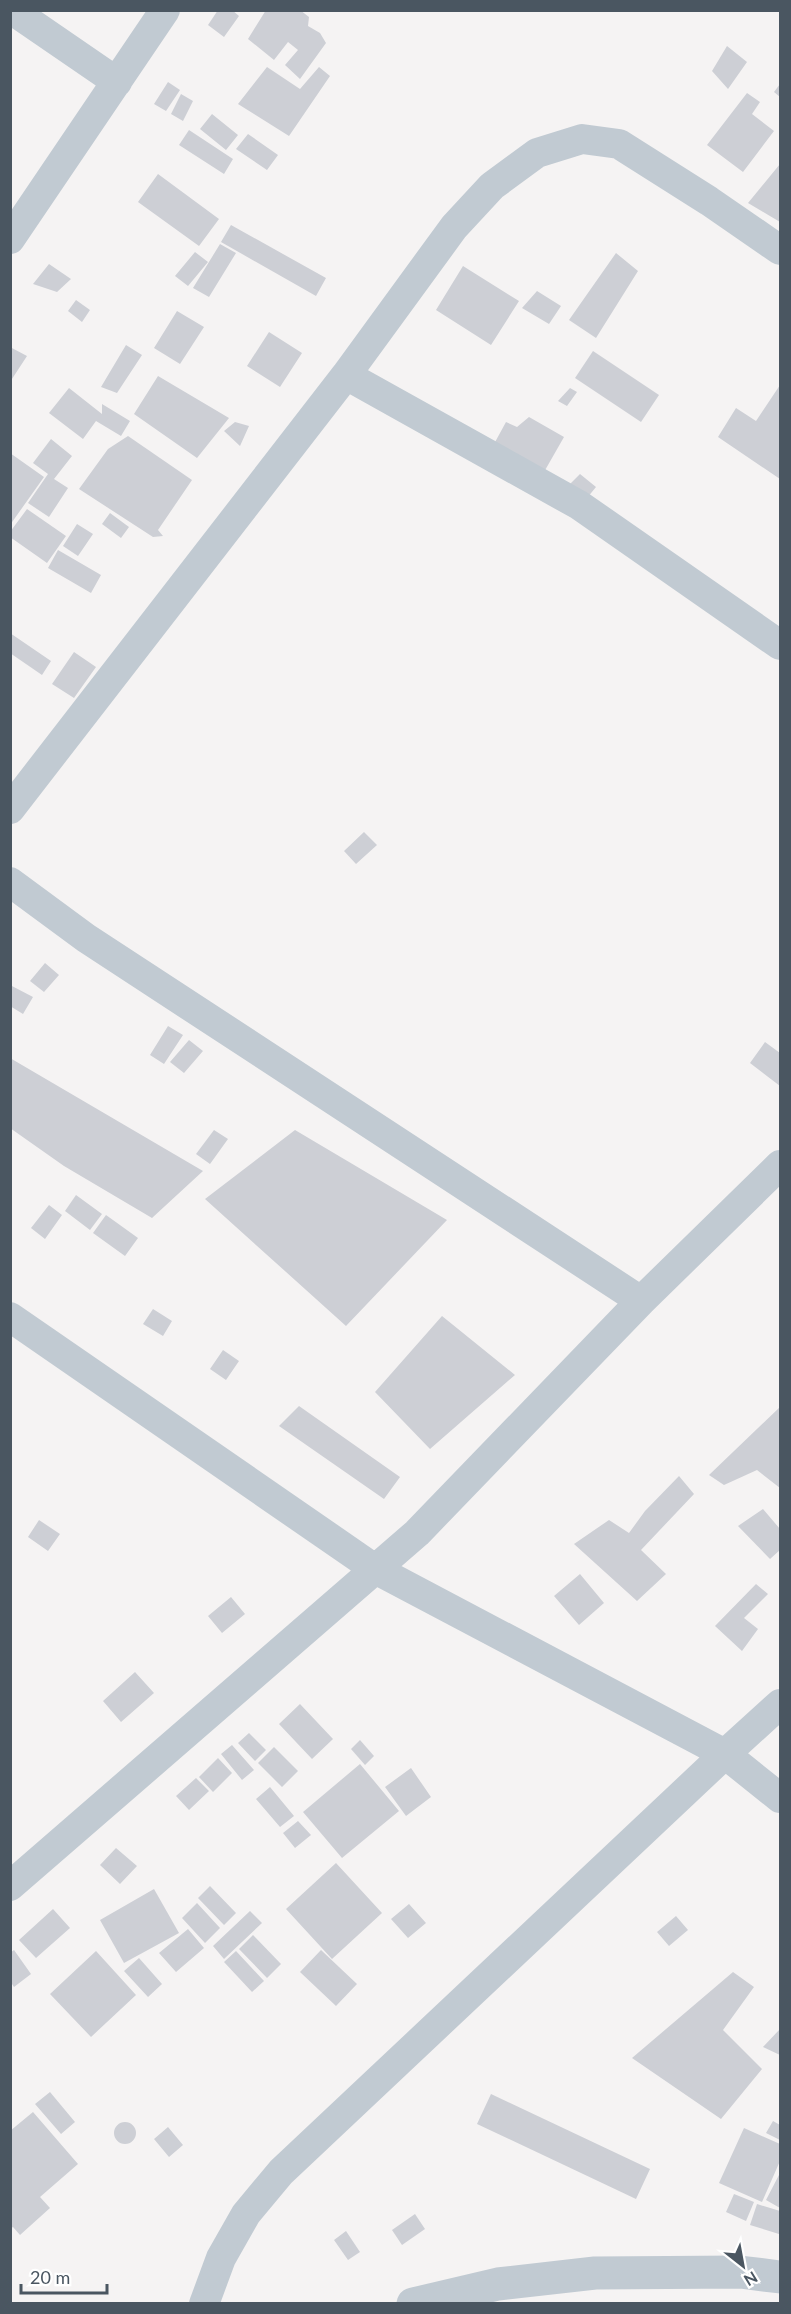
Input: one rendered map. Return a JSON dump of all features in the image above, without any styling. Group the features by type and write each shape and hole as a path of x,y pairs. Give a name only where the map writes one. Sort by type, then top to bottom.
{"street":[{"path":"12,10 117,82"},
{"path":"10,239 165,10"},
{"path":"10,809 346,375 454,227 492,186 537,153 582,139 619,144 709,201 780,250"},
{"path":"346,375 579,505 780,645"},
{"path":"10,882 86,938 641,1301"},
{"path":"10,1887 417,1533 641,1301 780,1165"},
{"path":"10,1317 375,1569 725,1754 780,1798"},
{"path":"204,2304 221,2258 246,2214 281,2172 780,1704"},
{"path":"413,2304 498,2284 595,2273 740,2272 780,2277"}],"building":[{"path":"218,10 232,10 239,16 224,37 208,25"},
{"path":"266,10 300,10 309,17 308,26 320,33 326,43 300,79 285,65 298,50 288,42 274,60 248,39"},
{"path":"727,46 747,62 728,89 712,71"},
{"path":"267,67 300,89 319,67 330,76 289,136 238,104"},
{"path":"168,82 180,90 166,111 154,104"},
{"path":"780,84 780,97 774,92"},
{"path":"747,93 760,102 752,114 774,131 743,172 707,145"},
{"path":"181,94 193,101 183,121 171,114"},
{"path":"212,114 238,135 226,150 200,129"},
{"path":"189,130 233,159 224,174 179,145"},
{"path":"248,134 278,155 267,170 236,149"},
{"path":"780,164 780,222 748,203"},
{"path":"158,174 219,219 199,246 138,202"},
{"path":"231,225 326,278 316,296 221,242"},
{"path":"220,244 236,253 209,297 193,288"},
{"path":"195,252 208,262 188,286 175,276"},
{"path":"616,253 638,271 596,338 569,320"},
{"path":"49,264 71,279 57,292 33,284"},
{"path":"463,266 519,301 491,345 436,310"},
{"path":"537,291 561,306 549,324 522,308"},
{"path":"76,300 90,310 82,322 68,311"},
{"path":"177,311 204,327 180,364 154,348"},
{"path":"269,332 302,353 280,387 247,366"},
{"path":"126,345 142,355 117,393 101,387"},
{"path":"10,347 27,356 10,382"},
{"path":"593,351 659,395 641,422 575,378"},
{"path":"158,376 229,418 197,458 134,414"},
{"path":"780,385 780,479 718,437 736,408 756,421"},
{"path":"69,388 102,414 102,404 130,421 121,436 96,421 83,439 49,413"},
{"path":"570,388 577,392 567,406 558,401"},
{"path":"529,417 564,437 544,472 494,444 506,422 517,427"},
{"path":"235,422 249,426 240,446 224,431"},
{"path":"128,436 192,480 158,530 163,536 153,537 79,489 108,449"},
{"path":"51,439 72,456 54,479 68,488 49,517 28,503 48,474 33,463"},
{"path":"10,453 44,477 10,525"},
{"path":"580,474 596,487 587,498 569,485"},
{"path":"27,509 66,536 47,563 10,537 10,532"},
{"path":"110,513 129,527 121,538 102,524"},
{"path":"77,524 93,534 78,556 63,546"},
{"path":"58,550 101,575 91,593 48,568"},
{"path":"10,633 51,661 42,675 10,653"},
{"path":"74,652 96,667 74,698 52,684"},
{"path":"364,832 377,845 356,864 344,851"},
{"path":"45,963 59,975 44,992 30,981"},
{"path":"10,985 33,997 23,1014 10,1006"},
{"path":"168,1026 183,1035 164,1064 150,1055"},
{"path":"189,1040 203,1051 184,1073 170,1062"},
{"path":"765,1042 780,1053 780,1086 750,1063"},
{"path":"10,1058 203,1171 152,1218 64,1166 10,1128"},
{"path":"214,1130 228,1139 210,1164 196,1154"},
{"path":"295,1130 447,1220 346,1326 205,1199"},
{"path":"76,1195 102,1214 90,1230 65,1211"},
{"path":"49,1205 62,1215 45,1239 31,1228"},
{"path":"106,1215 138,1238 125,1256 93,1233"},
{"path":"153,1309 172,1321 163,1336 143,1324"},
{"path":"442,1316 515,1375 430,1449 375,1392"},
{"path":"223,1350 239,1361 226,1380 210,1369"},
{"path":"299,1406 400,1477 384,1499 279,1426"},
{"path":"780,1407 780,1488 757,1470 724,1485 709,1475"},
{"path":"679,1476 694,1494 641,1550 666,1574 637,1601 574,1544 609,1520 629,1533 645,1511"},
{"path":"763,1509 780,1529 780,1550 770,1559 738,1526"},
{"path":"39,1520 60,1534 48,1551 28,1537"},
{"path":"580,1574 604,1603 579,1625 554,1596"},
{"path":"756,1584 768,1594 744,1618 758,1629 742,1651 715,1626"},
{"path":"231,1597 245,1614 222,1633 208,1616"},
{"path":"135,1672 154,1693 121,1722 103,1701"},
{"path":"300,1704 333,1739 312,1759 279,1724"},
{"path":"249,1733 266,1750 255,1761 238,1743"},
{"path":"360,1740 374,1756 365,1765 351,1749"},
{"path":"232,1745 254,1770 242,1780 221,1754"},
{"path":"274,1747 298,1771 282,1787 258,1763"},
{"path":"218,1758 232,1773 213,1792 199,1777"},
{"path":"360,1764 399,1811 342,1858 303,1812"},
{"path":"411,1768 431,1797 406,1816 385,1787"},
{"path":"196,1778 209,1791 189,1810 176,1796"},
{"path":"270,1787 294,1816 280,1827 256,1799"},
{"path":"298,1821 311,1835 295,1848 283,1833"},
{"path":"116,1848 137,1866 120,1884 100,1865"},
{"path":"336,1863 382,1913 332,1959 286,1909"},
{"path":"210,1886 236,1913 224,1925 198,1898"},
{"path":"154,1889 179,1933 124,1963 100,1920"},
{"path":"197,1903 220,1928 205,1943 182,1918"},
{"path":"409,1904 426,1923 408,1938 391,1919"},
{"path":"53,1909 70,1928 36,1958 19,1940"},
{"path":"250,1911 262,1923 224,1959 213,1946"},
{"path":"676,1916 688,1930 669,1946 657,1932"},
{"path":"188,1929 204,1948 176,1972 159,1953"},
{"path":"253,1935 281,1964 267,1978 239,1949"},
{"path":"14,1950 31,1974 14,1987 10,1981 10,1953"},
{"path":"321,1950 357,1984 336,2006 300,1972"},
{"path":"96,1951 136,1995 91,2037 50,1994"},
{"path":"236,1951 264,1981 252,1992 224,1962"},
{"path":"139,1958 162,1984 148,1997 124,1971"},
{"path":"733,1972 754,1987 723,2030 762,2069 721,2119 632,2058"},
{"path":"780,2029 780,2055 763,2047"},
{"path":"50,2092 75,2122 61,2134 35,2104"},
{"path":"491,2094 650,2169 636,2199 477,2124"},
{"path":"33,2112 78,2164 40,2197 50,2208 20,2235 13,2227 10,2229 10,2131"},
{"path":"773,2121 780,2125 780,2140 766,2133"},
{"path":"125,2122 133,2125 136,2133 133,2141 125,2144 117,2141 114,2133 117,2125"},
{"path":"168,2127 183,2145 169,2157 154,2139"},
{"path":"744,2128 780,2144 780,2161 762,2202 719,2183"},
{"path":"780,2173 780,2208 766,2200"},
{"path":"734,2194 754,2202 746,2221 726,2212"},
{"path":"757,2204 780,2211 779,2234 750,2225"},
{"path":"415,2214 425,2229 402,2245 392,2230"},
{"path":"346,2231 360,2252 348,2260 334,2240"}]}
